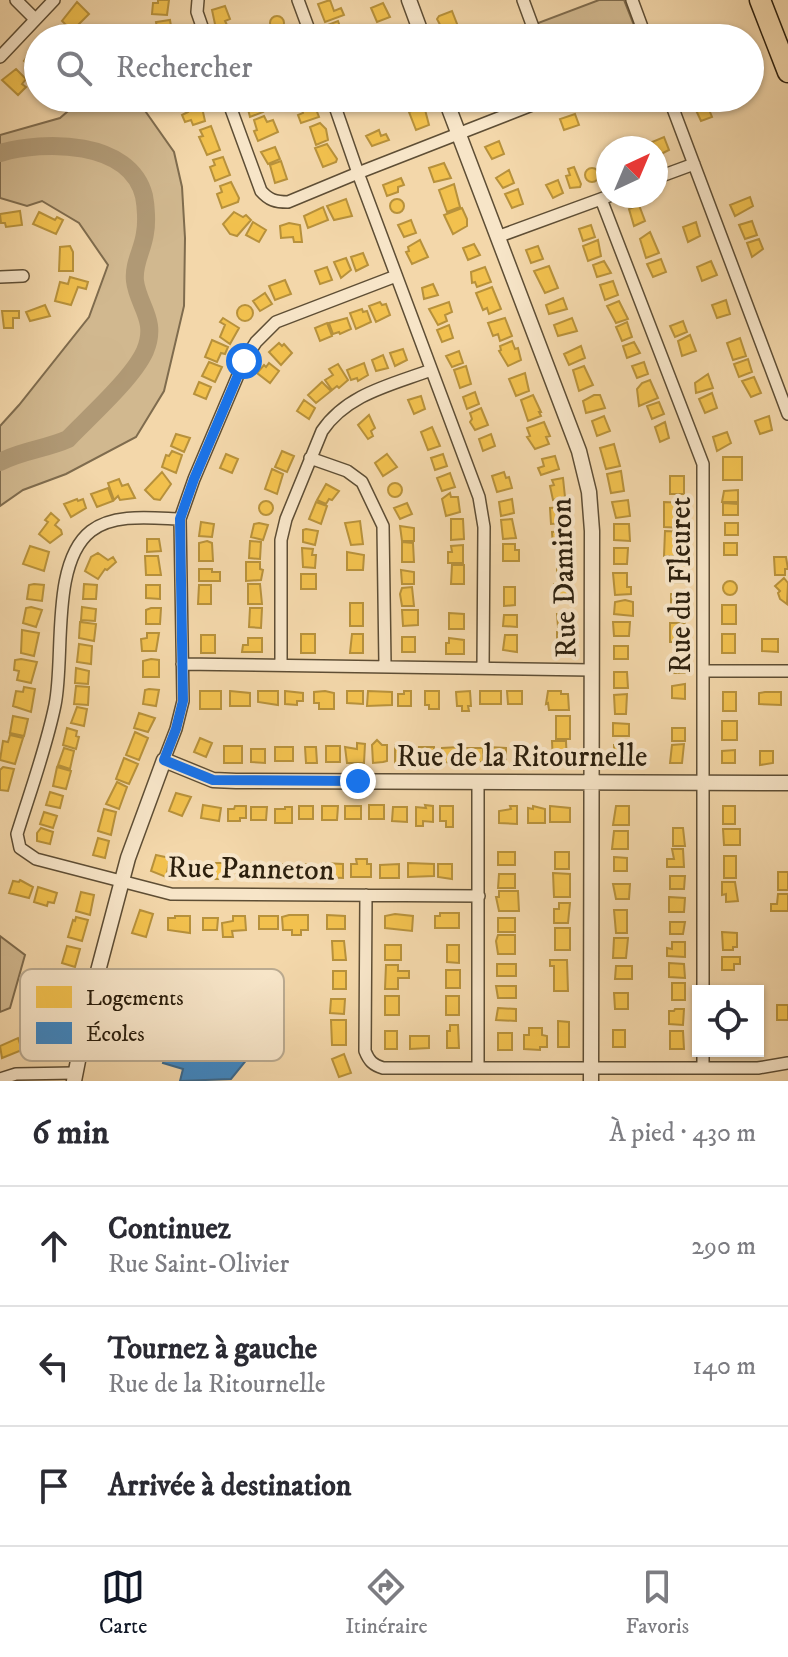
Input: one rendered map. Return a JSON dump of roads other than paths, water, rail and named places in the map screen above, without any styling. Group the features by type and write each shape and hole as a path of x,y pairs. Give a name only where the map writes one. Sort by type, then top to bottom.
{"highway":[{"path":"760,0 788,72"}],"street":[{"path":"16,0 35,19"},
{"path":"30,24 54,0"},
{"path":"198,0 197,12 201,24"},
{"path":"298,0 307,24"},
{"path":"409,0 418,24"},
{"path":"523,0 532,24"},
{"path":"632,0 641,24"},
{"path":"0,57 24,31"},
{"path":"232,112 255,178 268,198 288,202 514,112"},
{"path":"337,112 479,497 484,527 483,668"},
{"name":"Rue Damiron","path":"450,112 579,451 589,492 592,531 591,1074"},
{"path":"674,112 788,414"},
{"path":"668,174 694,164"},
{"path":"497,237 596,200"},
{"name":"Rue du Fleuret","path":"609,208 703,464 703,985"},
{"path":"0,277 23,276"},
{"path":"100,969 141,818 176,729 183,701 180,519 238,374 256,342 269,327 291,315 396,276"},
{"path":"281,664 281,540 322,431 342,408 355,399 431,370"},
{"path":"310,458 339,467 362,482 383,526 385,665"},
{"name":"Rue Panneton","path":"180,519 115,520 104,523 91,531 70,558 65,579 55,704 17,834 17,842 26,854 171,894 479,896"},
{"path":"182,664 591,670"},
{"path":"705,671 788,671"},
{"name":"Rue de la Ritournelle","path":"164,760 213,780 236,781 788,783"},
{"path":"478,781 478,1067"},
{"path":"366,895 365,1051 368,1059 383,1068 478,1067 591,1074 703,1067 758,1068 788,1063"},
{"path":"703,1057 703,1067"},
{"path":"0,1079 16,1074 74,1077"}],"waterway":[{"path":"0,153 39,146 83,149 104,154 122,164 136,178 144,196 146,220 135,281 149,330 145,351 131,373 68,439 0,462"}]}
